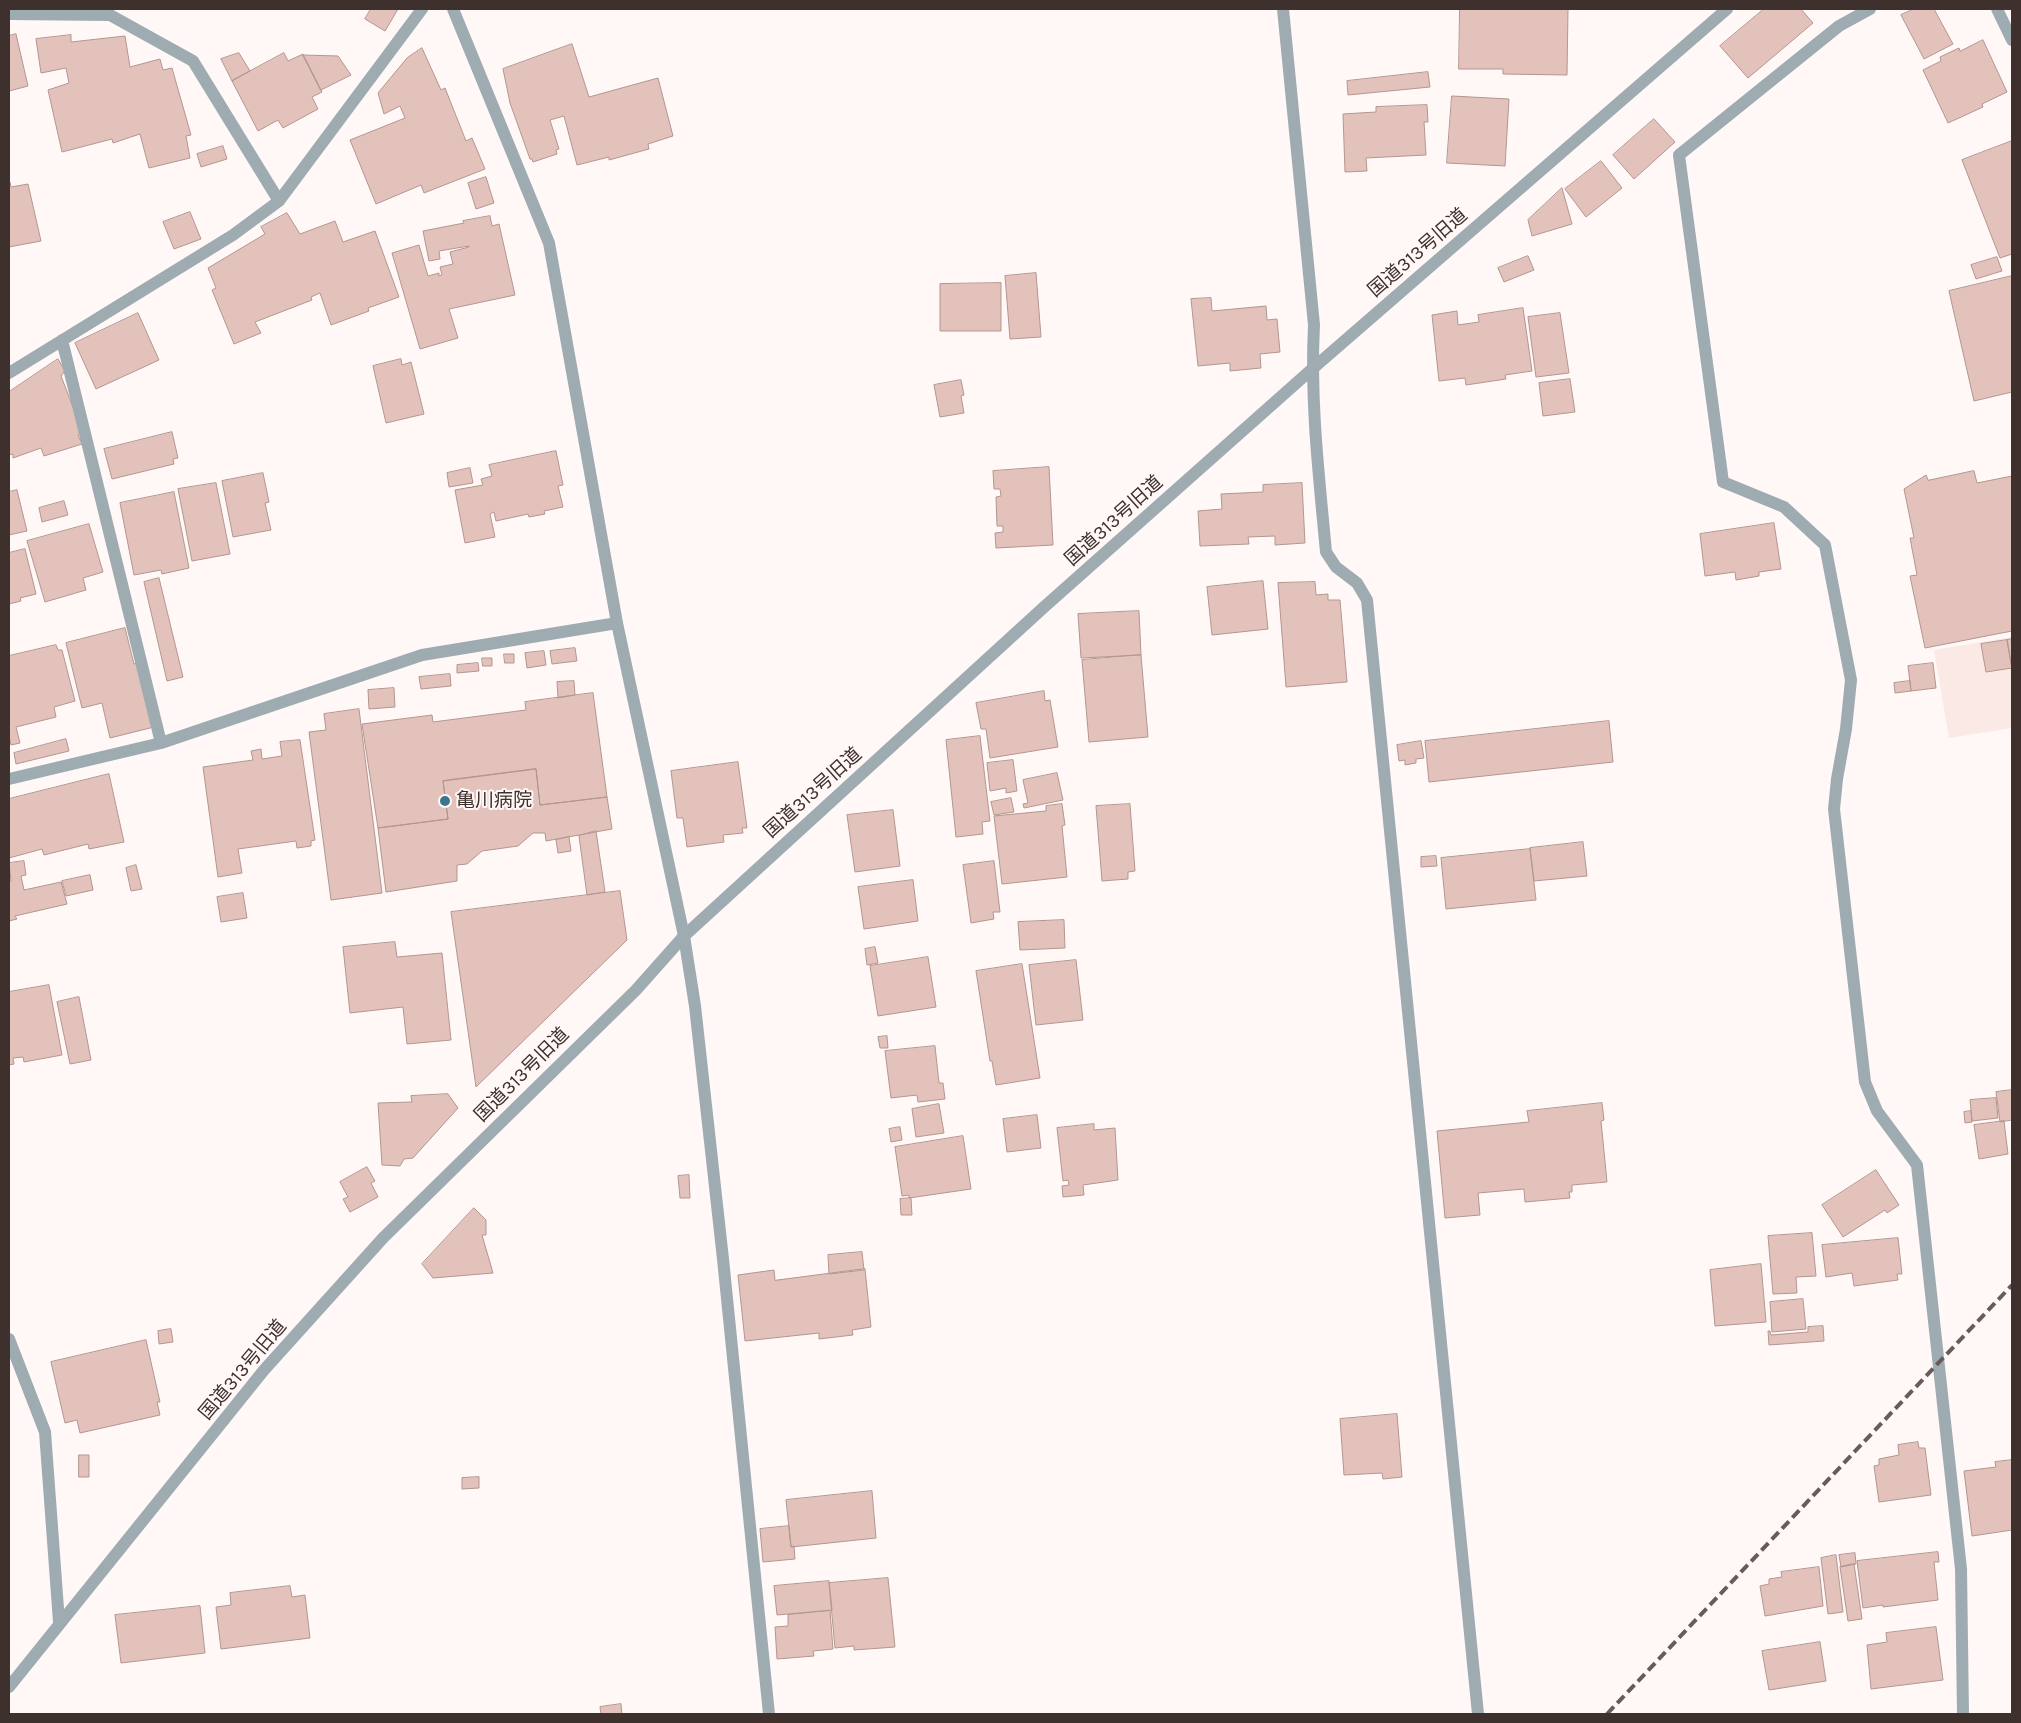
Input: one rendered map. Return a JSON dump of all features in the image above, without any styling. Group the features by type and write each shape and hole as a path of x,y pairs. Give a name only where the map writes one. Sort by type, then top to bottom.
{"street":[{"path":"9,374 233,235 279,201 422,9"},
{"path":"453,9 550,243 617,623 684,936 695,1006 723,1259 769,1714"},
{"path":"1283,9 1314,325 1311,370 1312,405 1326,552 1336,568 1358,583 1368,600 1478,1714"},
{"name":"国道313号旧道","path":"9,1687 59,1622 264,1370 383,1238 636,990 684,936 1029,622 1311,370 1727,9"},
{"path":"1870,9 1839,26 1679,155 1723,482 1784,507 1825,545 1851,680 1834,809 1865,1082 1877,1112 1917,1164 1961,1569 1962,1714"},
{"path":"1997,9 2012,40"},
{"path":"9,14 110,15 193,61 279,201"},
{"path":"62,340 161,743"},
{"path":"9,779 161,743 422,655 617,623"},
{"path":"9,1340 45,1432 59,1622"}],"shaded area":[{"path":"2012,637 2012,728 1949,738 1934,650"}],"building":[{"path":"371,9 398,9 385,31 365,19"},
{"path":"1460,9 1568,9 1567,75 1503,74 1503,69 1459,69"},
{"path":"1764,9 1801,9 1813,23 1748,78 1720,46"},
{"path":"1914,9 1934,9 1953,44 1924,59 1901,15"},
{"path":"16,34 28,86 9,91 9,36"},
{"path":"71,35 71,42 125,36 130,67 160,59 163,70 172,68 191,135 186,136 190,158 149,168 140,134 113,143 112,139 62,152 48,90 69,83 66,68 41,73 36,39"},
{"path":"1983,40 2007,92 1982,104 1983,107 1948,123 1923,70 1941,61 1940,57 1959,48 1960,51"},
{"path":"572,44 589,97 658,78 673,136 648,144 649,149 609,160 609,157 577,165 564,116 550,120 559,149 556,150 557,154 533,162 530,159 510,103 503,69"},
{"path":"422,48 441,90 445,88 466,141 472,138 485,169 424,193 421,185 376,204 350,140 405,118 400,106 384,114 378,93 407,58"},
{"path":"239,53 250,71 232,81 221,59"},
{"path":"284,53 288,61 303,54 322,92 312,97 318,109 283,128 278,120 258,131 232,81"},
{"path":"303,55 338,56 351,75 321,90"},
{"path":"1428,72 1430,87 1348,95 1347,81"},
{"path":"1452,96 1509,99 1505,166 1447,163"},
{"path":"1427,105 1428,122 1424,122 1426,155 1366,158 1367,171 1345,172 1343,114 1376,112 1376,107"},
{"path":"1654,119 1675,142 1634,179 1613,155"},
{"path":"2012,141 2012,254 2000,258 1962,160"},
{"path":"223,146 227,159 201,167 197,154"},
{"path":"1601,161 1622,188 1586,217 1565,189"},
{"path":"486,177 494,203 476,209 468,183"},
{"path":"9,182 11,187 28,184 41,241 9,247"},
{"path":"1562,188 1572,224 1532,236 1528,220"},
{"path":"190,212 201,239 174,249 163,222"},
{"path":"287,213 300,234 335,221 343,242 375,231 399,297 368,308 369,311 331,325 320,293 311,297 312,300 255,322 261,333 234,344 212,290 216,288 208,268 265,234 261,227"},
{"path":"490,216 492,226 499,224 515,295 449,309 458,338 420,349 392,253 419,245 428,276 439,273 439,276 442,275 440,267 453,264 450,252 469,246 439,251 440,259 429,261 423,231"},
{"path":"1528,256 1534,270 1504,282 1498,268"},
{"path":"1997,257 2002,271 1976,279 1971,265"},
{"path":"1036,273 1041,337 1010,339 1005,276"},
{"path":"2012,276 2012,392 1974,401 1949,291"},
{"path":"1001,283 1001,331 940,331 940,284"},
{"path":"1211,298 1212,311 1266,306 1267,320 1277,319 1280,352 1260,354 1261,368 1230,371 1230,363 1198,366 1191,299"},
{"path":"1523,308 1532,371 1505,375 1506,379 1466,385 1465,378 1439,381 1432,315 1457,311 1458,325 1479,322 1478,315"},
{"path":"138,313 159,360 96,389 75,343"},
{"path":"1560,313 1569,373 1536,377 1528,317"},
{"path":"58,359 65,371 61,376 83,433 78,435 82,444 44,456 41,448 13,458 13,454 9,455 9,392"},
{"path":"401,359 402,365 411,362 424,414 386,423 373,366"},
{"path":"1570,379 1575,412 1543,416 1539,383"},
{"path":"961,380 964,395 961,396 964,413 940,417 934,385"},
{"path":"172,432 178,458 173,459 174,464 112,479 104,449"},
{"path":"556,451 563,485 558,486 563,507 544,511 545,514 529,517 528,514 496,521 494,512 490,514 495,537 465,543 455,490 483,485 481,479 492,476 489,465"},
{"path":"1049,467 1053,545 996,548 995,533 1003,532 1003,526 997,526 996,497 1001,496 1000,489 994,489 993,471"},
{"path":"470,468 473,483 449,487 447,473"},
{"path":"1974,471 1977,483 2012,476 2012,631 1925,648 1910,576 1917,575 1910,538 1914,538 1904,489 1926,475 1928,480"},
{"path":"263,473 269,502 265,503 271,530 233,537 222,481"},
{"path":"216,483 230,554 192,561 178,489"},
{"path":"1302,483 1305,543 1275,545 1275,536 1248,537 1249,544 1200,546 1198,511 1222,509 1221,494 1263,492 1263,485"},
{"path":"17,490 27,531 9,535 9,492"},
{"path":"174,492 189,568 162,574 161,570 134,575 120,503"},
{"path":"64,501 68,515 42,522 39,508"},
{"path":"1774,523 1781,569 1759,572 1759,576 1736,580 1735,572 1705,576 1700,534"},
{"path":"89,524 103,572 83,578 86,590 45,602 27,541"},
{"path":"25,549 36,594 20,598 21,601 9,604 9,553"},
{"path":"159,578 183,677 167,681 144,582"},
{"path":"1263,581 1268,629 1212,635 1207,587"},
{"path":"1315,582 1316,595 1328,594 1328,600 1340,600 1347,682 1286,687 1278,583"},
{"path":"1139,611 1141,655 1081,658 1078,614"},
{"path":"125,628 134,664 137,663 154,727 110,738 102,703 82,708 66,643"},
{"path":"2012,639 2012,669 2007,640"},
{"path":"2007,640 2012,668 1986,672 1981,644"},
{"path":"56,645 58,650 62,650 75,701 54,707 56,717 16,727 20,743 11,745 9,736 9,656"},
{"path":"575,648 577,661 552,664 550,651"},
{"path":"544,651 546,665 527,668 525,653"},
{"path":"504,654 514,654 514,663 505,663"},
{"path":"1141,655 1148,737 1089,742 1082,660"},
{"path":"482,658 492,658 492,666 483,666"},
{"path":"478,663 479,671 457,673 457,665"},
{"path":"1933,663 1936,688 1911,691 1908,666"},
{"path":"450,674 451,686 421,689 419,677"},
{"path":"574,681 575,695 558,698 557,682"},
{"path":"1910,681 1911,691 1895,693 1894,683"},
{"path":"394,688 395,707 369,709 368,690"},
{"path":"1044,691 1045,701 1050,700 1058,747 990,758 986,729 981,729 976,703"},
{"path":"593,693 607,797 540,805 536,769 443,781 448,819 378,828 362,724 432,715 433,722 526,710 525,702"},
{"path":"359,709 382,893 331,900 309,732 326,730 324,714"},
{"path":"1609,721 1613,762 1429,782 1425,741"},
{"path":"980,736 990,821 982,822 983,834 956,837 946,740"},
{"path":"66,739 69,751 16,764 14,753"},
{"path":"300,740 315,840 311,841 311,846 297,848 296,841 238,849 242,873 218,877 203,767 253,760 251,751 261,749 262,759 282,756 280,742"},
{"path":"1421,741 1424,758 1416,759 1416,763 1405,765 1405,760 1399,761 1397,745"},
{"path":"1013,760 1017,791 1006,793 1006,788 990,791 987,763"},
{"path":"738,762 747,828 742,828 743,833 723,835 724,842 687,847 683,818 677,818 671,771"},
{"path":"536,769 540,805 607,797 612,829 546,841 545,833 533,833 518,846 482,851 467,864 457,865 457,881 386,892 378,828 448,819 443,781"},
{"path":"1057,773 1063,800 1024,808 1023,804 1028,803 1023,780"},
{"path":"109,774 124,842 89,849 88,844 44,855 42,849 9,858 9,799"},
{"path":"1011,798 1014,812 994,815 991,802"},
{"path":"1062,804 1065,825 1062,826 1067,877 1002,884 994,816 1046,811 1046,806"},
{"path":"1130,804 1135,871 1128,872 1128,879 1102,881 1096,806"},
{"path":"893,810 900,866 855,872 847,815"},
{"path":"596,831 605,892 587,895 579,836"},
{"path":"569,837 571,851 558,853 556,840"},
{"path":"1583,842 1587,876 1534,881 1530,848"},
{"path":"1530,849 1536,900 1446,909 1441,858"},
{"path":"1436,856 1437,866 1421,867 1421,857"},
{"path":"24,861 26,875 21,876 24,890 61,882 67,904 15,916 17,919 9,921 9,882 11,881 9,863"},
{"path":"994,861 1000,912 993,912 994,919 971,923 963,865"},
{"path":"136,865 142,889 131,891 126,868"},
{"path":"90,875 93,890 66,896 62,881"},
{"path":"913,880 918,921 864,929 858,887"},
{"path":"620,891 627,940 476,1087 451,912"},
{"path":"243,893 247,918 221,922 217,897"},
{"path":"1064,920 1065,948 1020,950 1018,922"},
{"path":"395,942 397,957 442,953 451,1040 407,1044 403,1007 350,1013 343,947"},
{"path":"875,947 878,963 867,965 865,949"},
{"path":"928,957 936,1007 878,1016 870,966"},
{"path":"1076,960 1083,1020 1036,1025 1029,965"},
{"path":"1022,964 1040,1078 996,1085 992,1061 990,1061 976,971"},
{"path":"49,985 62,1055 24,1062 23,1057 13,1058 14,1064 9,1065 9,992"},
{"path":"79,997 91,1060 70,1064 57,1002"},
{"path":"887,1036 888,1048 880,1048 878,1037"},
{"path":"935,1046 939,1083 943,1083 945,1099 918,1102 917,1095 891,1098 885,1051"},
{"path":"2012,1090 2012,1120 2000,1122 1996,1092"},
{"path":"448,1094 458,1108 413,1158 404,1159 400,1166 382,1165 378,1103 412,1102 411,1096"},
{"path":"1996,1098 1998,1118 1972,1121 1970,1100"},
{"path":"1602,1103 1604,1120 1601,1121 1607,1182 1572,1185 1572,1192 1569,1192 1570,1198 1525,1202 1524,1189 1478,1193 1480,1215 1445,1218 1437,1131 1529,1122 1527,1111"},
{"path":"939,1104 944,1133 916,1137 912,1109"},
{"path":"1971,1111 1972,1122 1965,1123 1964,1112"},
{"path":"1037,1115 1041,1148 1007,1152 1003,1119"},
{"path":"2004,1121 2008,1154 1979,1159 1974,1125"},
{"path":"1094,1124 1094,1130 1115,1128 1118,1180 1083,1185 1084,1195 1063,1197 1062,1186 1069,1185 1068,1180 1063,1181 1057,1128"},
{"path":"900,1127 902,1140 891,1142 889,1129"},
{"path":"963,1136 971,1189 909,1198 909,1195 902,1196 895,1147"},
{"path":"367,1167 375,1181 371,1183 378,1197 350,1212 343,1199 348,1197 340,1182"},
{"path":"1876,1170 1899,1205 1887,1213 1885,1210 1843,1237 1822,1205"},
{"path":"689,1175 690,1198 680,1198 678,1176"},
{"path":"911,1198 912,1215 901,1215 900,1199"},
{"path":"474,1208 486,1220 486,1235 482,1235 493,1273 433,1278 422,1264"},
{"path":"1812,1233 1816,1276 1796,1277 1797,1293 1773,1294 1768,1236"},
{"path":"1898,1238 1902,1274 1897,1274 1898,1280 1854,1286 1852,1273 1826,1277 1822,1245"},
{"path":"862,1252 864,1270 829,1274 828,1255"},
{"path":"1761,1264 1766,1322 1715,1326 1710,1270"},
{"path":"865,1269 871,1327 852,1330 853,1335 819,1339 819,1333 745,1341 738,1275 774,1270 775,1280"},
{"path":"1803,1299 1806,1329 1772,1332 1770,1302"},
{"path":"1823,1326 1824,1341 1769,1345 1768,1331 1770,1331 1771,1335 1808,1332 1808,1327"},
{"path":"171,1329 173,1342 159,1344 158,1331"},
{"path":"146,1340 160,1402 157,1402 160,1415 80,1433 77,1420 65,1423 51,1362"},
{"path":"1397,1414 1402,1477 1383,1479 1382,1473 1344,1475 1340,1419"},
{"path":"1918,1442 1919,1448 1925,1448 1931,1495 1879,1502 1874,1466 1879,1465 1879,1459 1899,1455 1898,1445"},
{"path":"79,1455 89,1455 89,1477 79,1477"},
{"path":"2012,1460 2012,1530 1972,1536 1964,1471 1996,1467 1995,1462"},
{"path":"479,1477 479,1488 462,1489 462,1478"},
{"path":"872,1491 876,1538 791,1547 786,1500"},
{"path":"789,1526 791,1547 794,1546 795,1559 763,1562 760,1529"},
{"path":"1938,1552 1939,1562 1934,1562 1938,1600 1863,1608 1857,1561"},
{"path":"1855,1553 1856,1564 1841,1567 1839,1555"},
{"path":"1836,1555 1843,1612 1828,1614 1821,1558"},
{"path":"1854,1564 1862,1619 1848,1621 1840,1567"},
{"path":"1819,1567 1823,1606 1765,1616 1760,1586 1769,1584 1769,1579 1782,1577 1781,1572"},
{"path":"888,1578 895,1647 854,1650 854,1646 835,1648 829,1583"},
{"path":"829,1581 832,1610 777,1615 774,1586"},
{"path":"290,1586 292,1597 305,1595 310,1638 221,1649 216,1607 231,1605 230,1593"},
{"path":"200,1606 205,1653 121,1663 115,1615"},
{"path":"830,1611 833,1649 813,1651 814,1656 777,1659 775,1627 788,1626 788,1615"},
{"path":"1936,1627 1943,1680 1871,1689 1867,1645 1887,1642 1886,1633"},
{"path":"1820,1642 1826,1681 1769,1690 1762,1651"},
{"path":"621,1704 622,1714 601,1714 600,1707"}],"railway":[{"path":"1607,1714 2012,1285"}],"place":[{"name":"亀川病院","path":"445,801"}]}
